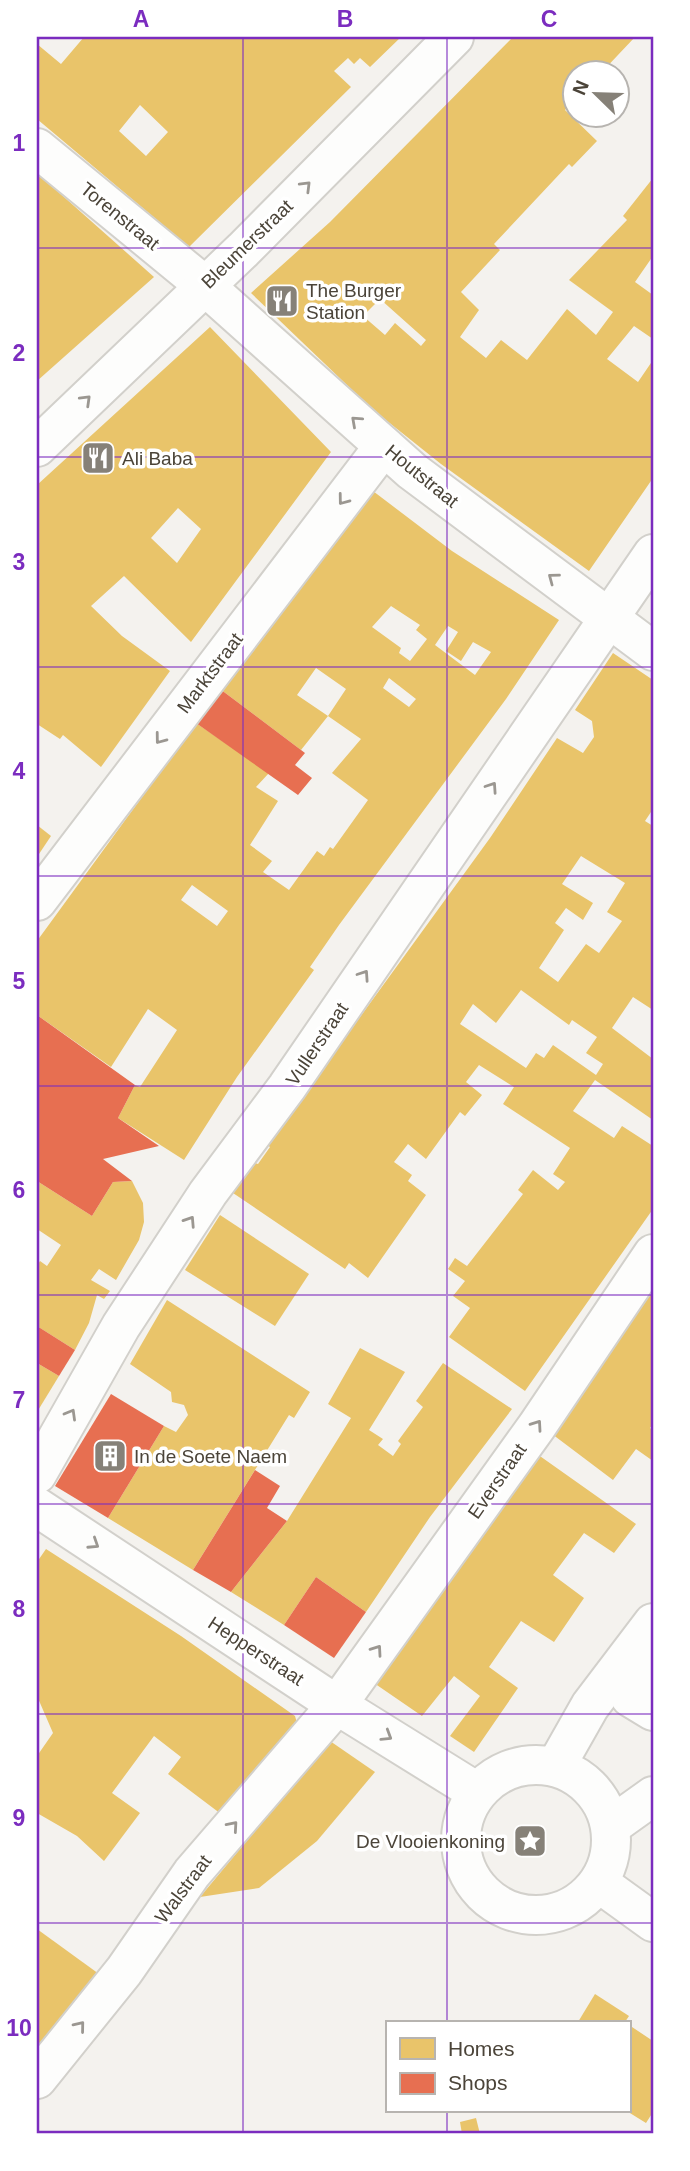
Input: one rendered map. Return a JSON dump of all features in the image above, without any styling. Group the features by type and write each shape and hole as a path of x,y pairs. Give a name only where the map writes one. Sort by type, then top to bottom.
{"street":[{"name":"Bleumerstraat","path":"37,447 243,250 454,37"},
{"name":"Torenstraat","path":"37,148 204,285"},
{"name":"Houtstraat","path":"204,285 384,446 607,619 653,651"},
{"name":"Marktstraat","path":"37,901 384,446"},
{"name":"Vullerstraat","path":"37,1474 121,1326 208,1193 287,1087 653,554"},
{"name":"Everstraat","path":"337,1705 537,1426 653,1254"},
{"name":"Hepperstraat","path":"37,1507 337,1705 477,1792"},
{"path":"556,1766 590,1706 653,1623"},
{"path":"653,1662 630,1697 653,1711"},
{"name":"Walstraat","path":"37,2079 124,1970 192,1873 337,1705"},
{"path":"535,1764 556,1766 585,1782 601,1801 611,1826 610,1856 599,1882 585,1897 550,1914 530,1915 500,1906 476,1886 463,1858 461,1828 477,1792 494,1777 513,1767 535,1764"},
{"path":"611,1826 653,1796"},
{"path":"599,1882 653,1922"}],"building: Homes":[{"path":"84,37 401,37 370,67 360,58 354,64 348,58 334,71 351,87 189,247 37,119 37,44 61,64","holes":["140,105 168,132 146,156 119,131"]},
{"path":"513,37 635,37 613,60 560,60 560,130 586,130 597,141 572,167 569,164 494,244 500,250 461,292 479,310 460,337 486,358 501,340 527,360 567,309 596,335 613,312 569,280 627,220 623,216 653,178 653,256 635,282 653,295 653,339 634,326 607,359 638,382 653,360 653,478 589,571 441,464 372,409 251,293 330,222","holes":["380,299 426,340 421,346 395,323 385,335 363,316"]},
{"path":"37,173 154,277 37,381"},
{"path":"210,327 331,452 191,642 124,576 91,606 122,636 170,671 101,767 63,735 60,739 37,724 37,485","holes":["178,508 201,529 177,563 151,538"]},
{"path":"369,488 452,551 559,620 506,699 339,925 310,967 314,970 237,1077 184,1160 118,1118 135,1085 140,1087 177,1030 148,1009 111,1067 37,1015 37,941 196,723 269,773 256,787 278,801 250,845 272,861 263,872 289,890 317,851 324,856 330,847 333,849 368,800 332,773 361,739 328,716 301,750 220,689","holes":["391,606 420,625 416,630 427,639 410,661 399,653 401,648 372,627","448,626 458,632 446,651 461,661 473,642 491,652 475,675 435,645","316,668 346,689 328,716 297,695","389,678 416,699 409,707 383,688","192,885 228,911 217,926 181,900"]},
{"path":"613,653 653,680 653,809 645,821 653,826 653,1010 633,997 612,1028 653,1059 653,1120 595,1080 573,1111 614,1138 622,1126 653,1146 653,1209 525,1391 449,1337 470,1308 453,1296 465,1281 448,1269 455,1258 467,1266 523,1194 518,1190 533,1170 558,1190 565,1182 553,1174 570,1148 503,1104 514,1087 479,1065 466,1082 482,1095 465,1116 460,1112 426,1159 408,1144 394,1162 412,1175 408,1181 426,1195 368,1278 349,1263 345,1269 233,1193 255,1163 258,1164 270,1147 267,1145 490,838 557,738 583,753 594,737 592,721 575,710","holes":["581,856 625,883 607,912 622,921 599,953 586,944 558,982 539,968 564,930 555,923 566,908 583,920 593,903 562,884","521,990 569,1025 572,1020 597,1037 586,1053 603,1064 596,1075 553,1045 544,1058 536,1053 526,1068 460,1024 473,1004 496,1023"]},
{"path":"37,825 51,836 37,857"},
{"path":"37,1181 92,1216 113,1182 132,1181 143,1203 144,1222 139,1240 116,1280 99,1269 91,1280 110,1291 104,1299 97,1295 89,1323 75,1350 37,1326 37,1266 40,1261 47,1266 61,1245 37,1229"},
{"path":"220,1215 309,1274 275,1326 185,1270"},
{"path":"653,1291 653,1424 650,1428 653,1430 653,1461 636,1449 613,1480 552,1434"},
{"path":"167,1300 310,1392 294,1418 289,1415 193,1570 108,1518 164,1426 176,1432 188,1415 184,1405 172,1402 171,1392 130,1364"},
{"path":"360,1348 405,1372 369,1430 383,1439 378,1445 393,1456 401,1444 398,1441 423,1407 416,1401 443,1363 512,1409 430,1517 366,1612 316,1577 284,1625 231,1592 287,1521 351,1418 328,1404"},
{"path":"37,1363 59,1376 37,1412"},
{"path":"537,1454 636,1524 614,1553 584,1533 553,1575 584,1598 554,1642 521,1621 489,1667 518,1688 474,1752 450,1736 480,1696 454,1676 422,1716 371,1681"},
{"path":"46,1549 181,1636 295,1716 297,1723 221,1814 168,1774 181,1757 154,1736 112,1793 140,1813 104,1861 77,1836 37,1813 37,1756 53,1733 37,1696 37,1562"},
{"path":"330,1741 375,1772 317,1841 259,1888 200,1897"},
{"path":"37,1929 99,1974 37,2051"},
{"path":"595,1994 629,2016 626,2021 579,2021"},
{"path":"630,2026 653,2041 653,2112 646,2123 628,2112"},
{"path":"476,2118 480,2134 462,2134 460,2122"}],"building: Shops":[{"path":"220,689 305,753 295,765 312,778 298,795 196,723"},
{"path":"37,1015 135,1085 118,1118 159,1146 103,1159 132,1181 113,1182 92,1216 37,1181"},
{"path":"37,1326 75,1350 59,1376 37,1363"},
{"name":"In de Soete Naem","path":"111,1394 164,1426 108,1518 55,1486"},
{"path":"255,1470 280,1486 267,1508 287,1521 231,1592 193,1570"},
{"path":"316,1577 366,1612 334,1658 284,1625"}],"place":[{"name":"The Burger Station","path":"282,301"},
{"name":"Ali Baba","path":"98,458"},
{"name":"In de Soete Naem","path":"110,1456"},
{"name":"De Vlooienkoning","path":"530,1841"}]}
